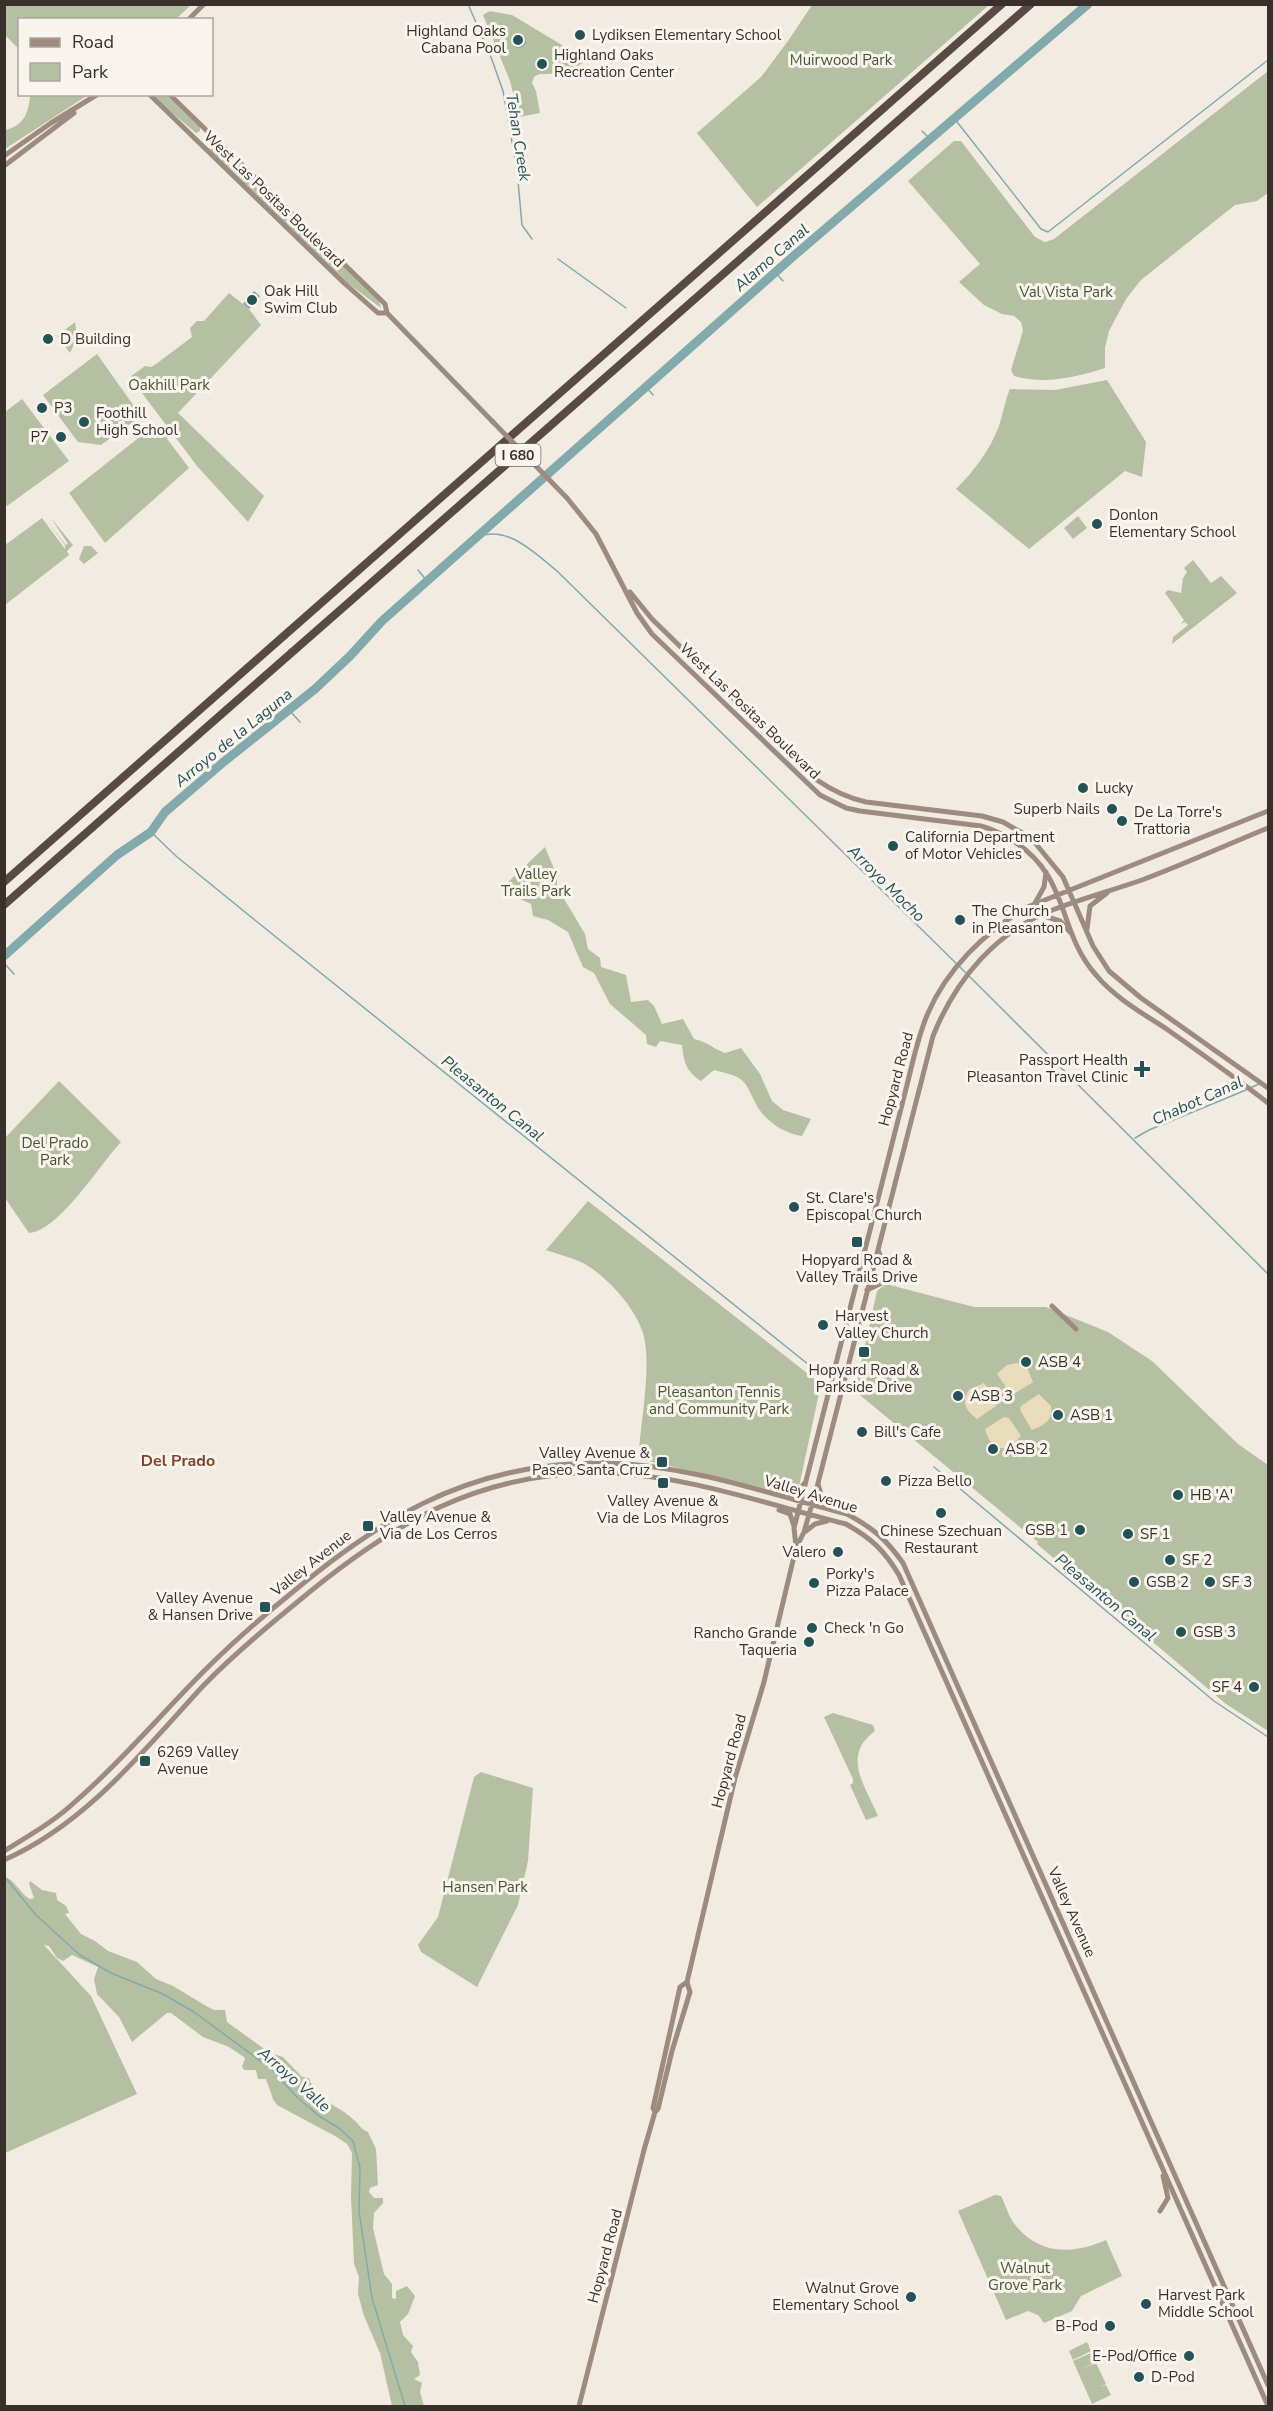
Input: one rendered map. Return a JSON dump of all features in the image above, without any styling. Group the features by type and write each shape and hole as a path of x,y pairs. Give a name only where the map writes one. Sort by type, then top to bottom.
{"highway":[{"name":"I 680","path":"4,882 1002,4"},
{"name":"I 680","path":"4,905 1031,4"}],"main road":[{"path":"190,18 204,4"},
{"path":"4,166 95,96"},
{"name":"West Las Positas Boulevard","path":"151,96 344,283 378,313 387,313"},
{"name":"West Las Positas Boulevard","path":"171,96 385,304 387,313 567,498 596,534 637,613 652,634 820,795 846,808 860,811 988,828 1026,848 1046,872 1088,964 1105,985 1269,1103"},
{"path":"4,156 51,123 82,106"},
{"name":"West Las Positas Boulevard","path":"623,584 652,619 817,780 852,799 982,816 1003,822 1031,838 1058,870 1101,960 1122,984 1269,1088"},
{"name":"Hopyard Road","path":"796,1548 794,1528 919,1041 928,1013 946,981 967,953 1011,916 1035,903 1269,811"},
{"name":"Hopyard Road","path":"579,2406 655,2112 658,2109 690,1992 687,1982 735,1778 764,1682 796,1548 804,1532 818,1483 933,1036 956,990 976,962 1000,941 1041,915 1144,879 1269,828"},
{"path":"1035,903 1044,887 1046,872"},
{"path":"1087,931 1090,906 1112,890"},
{"path":"1041,915 1060,921 1075,938"},
{"path":"878,1250 885,1267 894,1275"},
{"path":"867,1290 888,1280"},
{"path":"1052,1306 1076,1329"},
{"name":"Valley Avenue","path":"4,1851 44,1828 76,1802 123,1758 198,1677 260,1619 352,1545 384,1523 423,1502 484,1478 507,1472 549,1466 609,1462 678,1472 847,1514 869,1526 888,1542 903,1563 1269,2385"},
{"name":"Valley Avenue","path":"5,1860 49,1836 83,1810 130,1766 228,1662 326,1578 389,1532 428,1511 509,1482 550,1476 609,1473 677,1482 846,1524 866,1535 886,1554 899,1575 1268,2406"},
{"path":"786,1497 795,1494 806,1482"},
{"path":"818,1483 822,1498 833,1511"},
{"path":"774,1505 778,1510 790,1514 794,1528"},
{"path":"804,1532 815,1524 831,1520"},
{"name":"Hopyard Road","path":"655,2112 653,2108 680,1987 687,1982"},
{"name":"Valley Avenue","path":"1160,2211 1168,2198 1163,2171"}],"green space":[{"path":"5,4 191,5 177,18 18,18 18,48 5,35"},
{"name":"Muirwood Park","path":"812,5 989,5 757,207 697,133 761,77"},
{"name":"Highland Oaks Recreation Center","path":"490,11 512,15 587,60 569,70 539,74 534,77 532,83 536,91 540,113 519,117 510,81 483,15"},
{"name":"Val Vista Park","path":"1268,71 1268,193 1257,201 1235,205 1141,280 1126,299 1109,331 1105,348 1105,368 1072,377 1049,380 1014,376 1011,370 1023,331 1021,322 1014,316 1002,314 984,305 959,282 980,264 908,181 954,141 961,141 1035,237 1045,242 1054,239"},
{"path":"30,96 86,96 5,149 5,130 21,122 28,107"},
{"path":"152,96 167,96 200,127 200,131 196,133"},
{"path":"212,140 379,301 381,308 346,282 209,149 209,142"},
{"name":"Oakhill Park","path":"229,293 249,309 261,325 178,413 264,496 248,522 197,466 130,377 145,366 151,367 156,364 192,337 190,328 197,321 204,321"},
{"path":"75,322 77,338 70,353 57,336"},
{"path":"97,354 141,416 101,445 78,442 43,395"},
{"path":"1107,380 1146,442 1142,477 1125,471 1029,549 956,489 991,443 999,426 1010,389 1055,390"},
{"path":"22,399 69,461 7,506 4,503 5,412"},
{"path":"156,424 189,468 105,543 69,493"},
{"path":"1078,516 1087,528 1073,539 1064,528"},
{"path":"42,518 65,549 65,545 47,521 66,545 68,544 51,518 73,545 67,551 69,555 5,605 5,545"},
{"path":"84,546 91,546 98,553 84,564 79,559"},
{"path":"1193,560 1211,583 1221,576 1237,593 1172,644 1173,637 1188,625 1185,622 1181,624 1184,620 1165,593 1168,590 1181,593 1183,578 1187,572 1184,568"},
{"name":"Valley Trails Park","path":"545,847 557,876 557,887 585,934 588,949 600,958 601,967 626,975 631,1002 648,1000 654,1006 662,1024 683,1019 694,1039 725,1053 741,1048 760,1074 772,1101 783,1110 811,1119 802,1136 787,1132 767,1119 745,1084 737,1077 714,1070 701,1081 692,1074 687,1066 682,1045 660,1041 656,1047 647,1044 646,1035 610,1004 594,973 583,967 568,932 548,920 533,916 531,904 516,897 504,886"},
{"name":"Del Prado Park","path":"59,1081 121,1142 66,1209 41,1229 29,1233 5,1198 5,1138"},
{"name":"Pleasanton Tennis and Community Park","path":"588,1201 821,1384 797,1496 644,1460 639,1452 646,1360 643,1333 639,1323 626,1302 600,1274 581,1262 546,1250"},
{"path":"886,1284 974,1307 1046,1307 1108,1332 1152,1361 1238,1444 1268,1465 1268,1731 1226,1704 1037,1544 1038,1542 855,1391 877,1291"},
{"path":"833,1713 873,1725 875,1731 859,1750 858,1761 862,1782 878,1816 866,1820 850,1785 853,1779 824,1717"},
{"name":"Hansen Park","path":"481,1772 533,1788 528,1861 518,1905 477,1987 421,1952 418,1945 438,1917 474,1777"},
{"path":"4,1877 8,1878 30,1899 34,1898 30,1881 42,1890 56,1893 57,1900 66,1906 69,1913 65,1914 81,1934 108,1951 137,1962 156,1979 173,1986 208,2007 214,2010 225,2010 227,2022 270,2053 283,2057 302,2077 309,2078 317,2093 368,2132 376,2149 378,2185 370,2188 369,2192 374,2198 383,2198 383,2203 374,2213 373,2228 384,2274 392,2284 392,2298 396,2299 396,2291 407,2286 415,2296 408,2314 400,2322 403,2335 413,2346 411,2352 418,2362 420,2375 414,2379 422,2383 420,2392 424,2406 392,2406 380,2353 364,2316 358,2294 359,2277 354,2264 352,2153 347,2144 277,2105 266,2079 258,2079 256,2070 244,2070 242,2066 244,2057 229,2047 203,2037 171,2013 167,2013 132,2042 119,2017 97,1994 94,1979 98,1967 72,1955 63,1961 57,1958 49,1946 44,1945 91,1996 137,2094 5,2153"},
{"name":"Walnut Grove Park","path":"995,2195 1001,2196 1014,2223 1036,2243 1058,2250 1070,2250 1106,2240 1122,2276 1081,2296 1072,2311 1044,2323 1038,2315 1028,2311 1006,2320 958,2211"},
{"path":"1087,2342 1091,2351 1073,2360 1069,2351"},
{"path":"1091,2353 1096,2362 1081,2369 1096,2363 1106,2384 1100,2387 1106,2385 1111,2395 1092,2404 1073,2361"}],"sand":[{"path":"1017,1363 1027,1368 1033,1382 1014,1394 1010,1393 997,1374 1007,1365"},
{"path":"984,1383 997,1402 996,1406 977,1419 967,1409 965,1398 970,1389"},
{"path":"1039,1394 1051,1406 1051,1415 1044,1424 1032,1430 1020,1410 1021,1406"},
{"path":"1004,1417 1009,1418 1021,1436 1009,1448 999,1448 988,1438 985,1429"}],"water":[{"name":"Highland Oaks Cabana Pool","path":"516,34 522,34 526,41 522,48 516,48 512,44 512,38"},
{"name":"Oak Hill Swim Club","path":"254,291 260,296 249,309 243,304"}],"waterway":[{"name":"Tehan Creek","path":"468,4 503,91 517,170 522,225 532,239"},
{"name":"Alamo Canal","path":"4,956 117,855 151,832 165,812 315,689 382,621 797,253 1088,4"},
{"path":"954,118 1041,229 1048,232 1268,60"},
{"path":"922,131 930,139"},
{"name":"Tehan Creek","path":"558,259 626,308"},
{"path":"776,273 783,281"},
{"path":"647,388 653,395"},
{"name":"Arroyo Mocho","path":"477,537 488,534 510,537 529,548 556,570 966,973"},
{"path":"418,570 427,581"},
{"name":"Arroyo de la Laguna","path":"289,710 300,722"},
{"name":"Pleasanton Canal","path":"151,832 176,856 256,921 824,1377"},
{"path":"4,963 14,974"},
{"name":"Arroyo Mocho","path":"969,976 1268,1274"},
{"name":"Chabot Canal","path":"1250,1088 1259,1084"},
{"name":"Chabot Canal","path":"1135,1138 1246,1090"},
{"name":"Pleasanton Canal","path":"934,1467 1214,1701 1268,1737"},
{"name":"Arroyo Valle","path":"4,1876 36,1915 80,1955 111,1973 163,1994 194,2012 270,2068 297,2097 353,2141 360,2168 359,2211 372,2298 405,2406"}],"place":[{"name":"Lydiksen Elementary School","path":"580,35"},
{"name":"Highland Oaks Cabana Pool","path":"518,40"},
{"name":"Highland Oaks Recreation Center","path":"542,64"},
{"name":"Oak Hill Swim Club","path":"252,300"},
{"name":"D Building","path":"48,339"},
{"name":"P3","path":"42,408"},
{"name":"Foothill High School","path":"84,422"},
{"name":"P7","path":"61,437"},
{"name":"Donlon Elementary School","path":"1097,524"},
{"name":"Lucky","path":"1083,788"},
{"name":"Superb Nails","path":"1112,809"},
{"name":"De La Torre's Trattoria","path":"1122,821"},
{"name":"California Department of Motor Vehicles","path":"893,846"},
{"name":"The Church in Pleasanton","path":"960,920"},
{"name":"Passport Health Pleasanton Travel Clinic","path":"1142,1069"},
{"name":"St. Clare's Episcopal Church","path":"794,1207"},
{"name":"Hopyard Road & Valley Trails Drive","path":"857,1242"},
{"name":"Harvest Valley Church","path":"823,1325"},
{"name":"Hopyard Road & Parkside Drive","path":"864,1352"},
{"name":"ASB 4","path":"1026,1362"},
{"name":"ASB 3","path":"958,1396"},
{"name":"ASB 1","path":"1058,1415"},
{"name":"Bill's Cafe","path":"862,1432"},
{"name":"ASB 2","path":"993,1449"},
{"name":"Valley Avenue & Paseo Santa Cruz","path":"662,1462"},
{"name":"Pizza Bello","path":"886,1481"},
{"name":"Valley Avenue & Via de Los Milagros","path":"663,1483"},
{"name":"HB 'A'","path":"1178,1495"},
{"name":"Chinese Szechuan Restaurant","path":"941,1513"},
{"name":"Valley Avenue & Via de Los Cerros","path":"368,1526"},
{"name":"GSB 1","path":"1080,1530"},
{"name":"SF 1","path":"1128,1534"},
{"name":"Valero","path":"838,1552"},
{"name":"SF 2","path":"1170,1560"},
{"name":"GSB 2","path":"1134,1582"},
{"name":"SF 3","path":"1210,1582"},
{"name":"Porky's Pizza Palace","path":"814,1583"},
{"name":"Valley Avenue & Hansen Drive","path":"265,1607"},
{"name":"Check 'n Go","path":"812,1628"},
{"name":"GSB 3","path":"1181,1632"},
{"name":"Rancho Grande Taqueria","path":"809,1642"},
{"name":"SF 4","path":"1254,1687"},
{"name":"6269 Valley Avenue","path":"145,1761"},
{"name":"Walnut Grove Elementary School","path":"911,2297"},
{"name":"Harvest Park Middle School","path":"1146,2304"},
{"name":"B-Pod","path":"1110,2326"},
{"name":"E-Pod/Office","path":"1189,2356"},
{"name":"D-Pod","path":"1139,2377"}],"district":[{"name":"Del Prado","path":"178,1460"}]}
